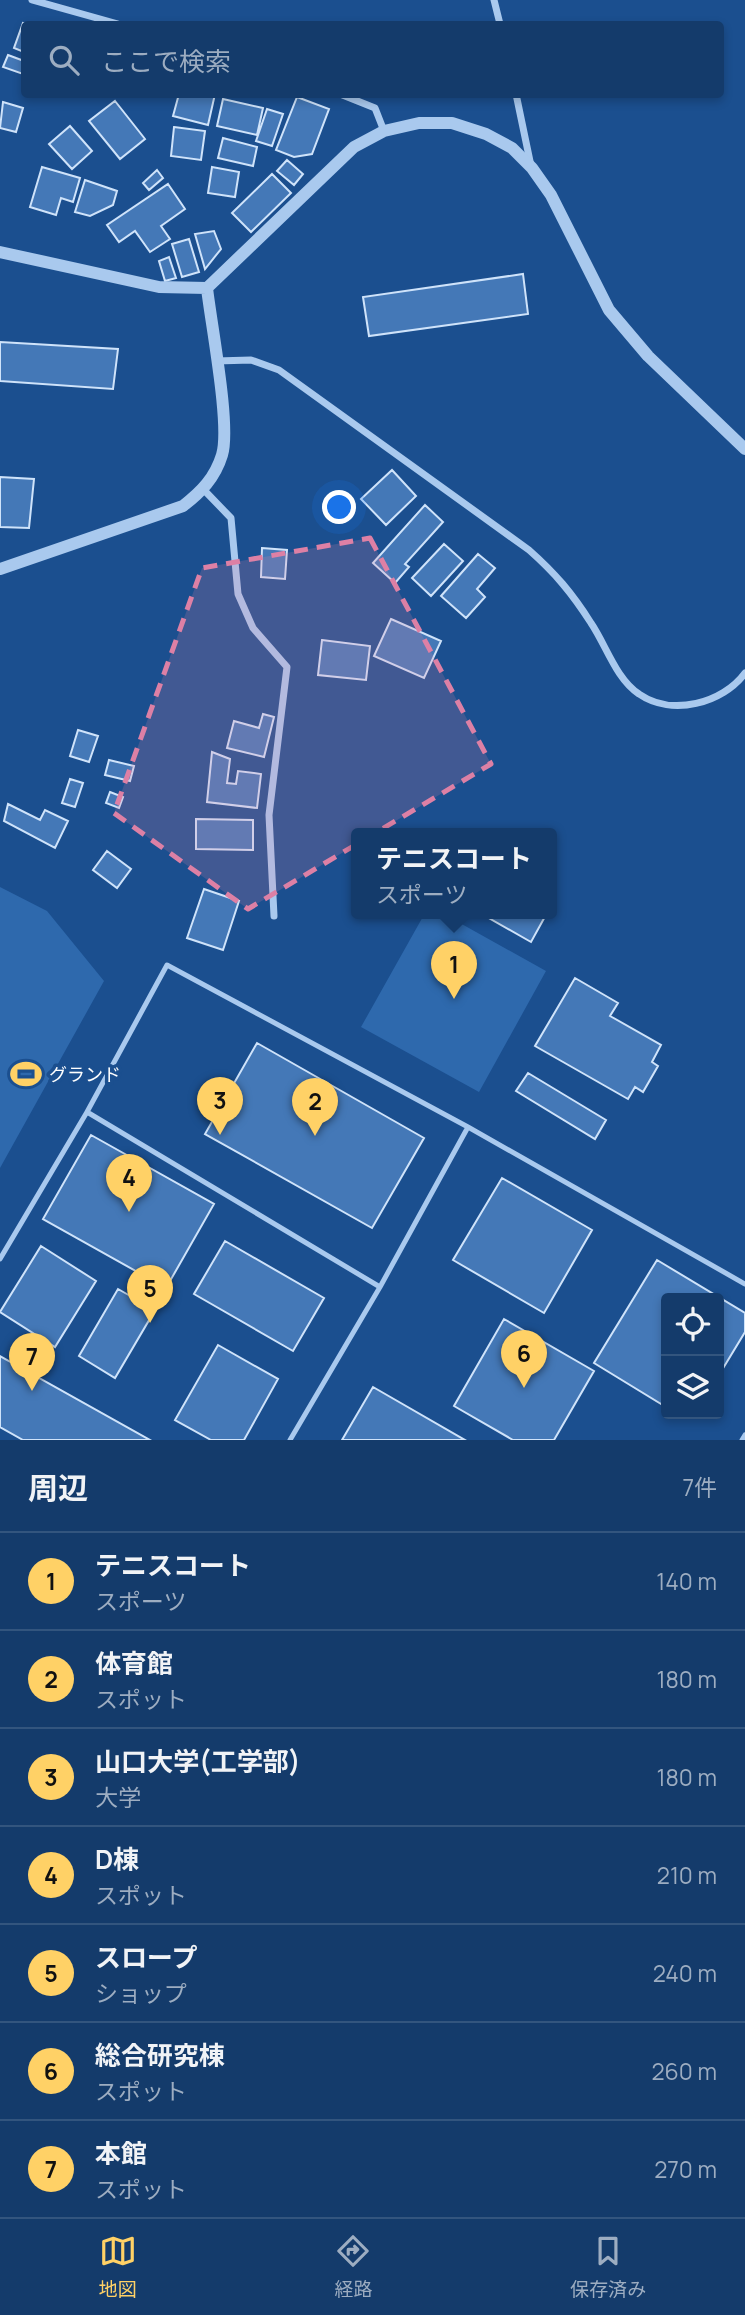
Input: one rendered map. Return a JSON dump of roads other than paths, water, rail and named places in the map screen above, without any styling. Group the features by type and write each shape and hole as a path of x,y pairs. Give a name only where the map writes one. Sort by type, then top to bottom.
{"street":[{"path":"32,0 107,21"},
{"path":"494,0 499,21"},
{"path":"350,98 375,108 384,131"},
{"path":"517,98 532,168"},
{"path":"0,252 159,286 207,288 328,169 354,147 384,131 419,123 452,123 486,134 512,148 532,168 551,195 609,310 648,356 745,449"},
{"path":"0,569 43,551 183,506 204,490 223,452 224,427 207,288"},
{"path":"216,362 251,360 279,370 529,550 562,579 619,672 639,694 662,703 692,704 717,698 745,673"},
{"path":"204,490 231,518 238,594 253,628 287,667 269,814 274,916"}],"lane":[{"path":"0,1259 86,1112 167,965 468,1127 745,1284"},
{"path":"86,1112 380,1287"},
{"path":"290,1440 380,1287 468,1127"},
{"path":"742,1440 745,1435"}],"place":[{"name":"テニスコート","path":"454,999"},
{"name":"グランド","path":"26,1074"},
{"name":"山口大学(工学部)","path":"220,1135"},
{"name":"体育館","path":"315,1136"},
{"name":"D棟","path":"129,1212"},
{"name":"スロープ","path":"150,1323"},
{"name":"総合研究棟","path":"524,1388"},
{"name":"本館","path":"32,1391"}]}
